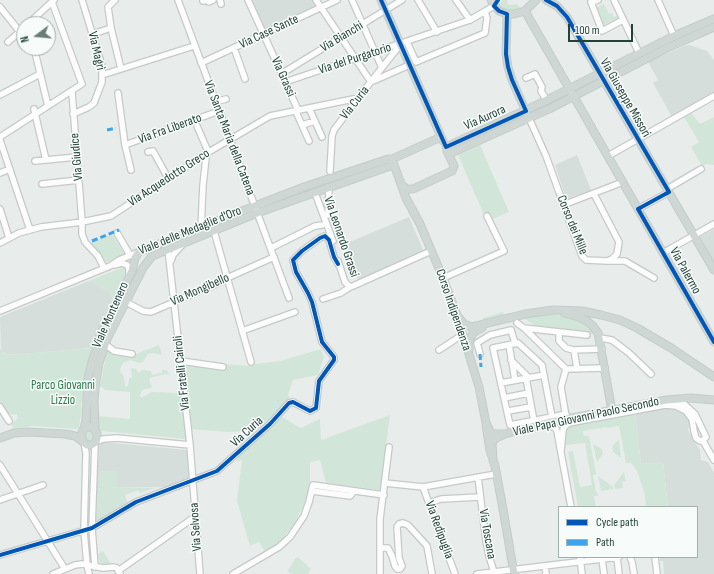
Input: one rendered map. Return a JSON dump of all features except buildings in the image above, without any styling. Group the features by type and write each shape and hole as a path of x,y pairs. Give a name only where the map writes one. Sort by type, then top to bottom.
{"main road":[{"path":"381,0 404,43 454,166 452,171 413,189 402,185"},
{"path":"507,17 526,12 536,0"},
{"name":"Via Giuseppe Missori","path":"546,0 564,12 714,270"},
{"path":"493,4 507,17"},
{"name":"Via Palermo","path":"526,12 663,253 711,332 714,342"},
{"path":"507,17 506,54 508,67 512,80 529,118"},
{"path":"602,77 639,53 714,19"},
{"path":"602,77 714,28"},
{"name":"Via Aurora","path":"446,147 526,111 570,89 602,77"},
{"name":"Via Aurora","path":"449,154 575,96 602,77"},
{"path":"501,122 504,130"},
{"path":"479,132 482,139"},
{"path":"391,164 440,134"},
{"name":"Viale delle Medaglie d'Oro","path":"139,252 256,209 318,183 384,160 391,164"},
{"name":"Viale delle Medaglie d'Oro","path":"150,258 155,254 214,231 256,209 318,192 391,164"},
{"name":"Corso Indipendenza","path":"391,164 402,185 406,198 409,201 443,278 457,314 462,335 471,358 479,387 487,436 493,461"},
{"path":"409,201 409,196 413,189"},
{"path":"139,252 146,255 143,268"},
{"name":"Viale Montenero","path":"83,429 86,420 88,379 100,335 130,276 135,258 139,252"},
{"name":"Viale Montenero","path":"96,431 94,399 96,380 105,344 143,268 150,258"},
{"path":"457,314 468,327 491,324 538,312 553,310 582,311 610,317 637,328 714,377"},
{"path":"538,312 561,313 579,317 592,325 598,333 612,411"},
{"path":"471,358 469,343 470,337 478,329 491,324"},
{"name":"Viale Papa Giovanni Paolo Secondo","path":"505,434 537,423 566,416 612,411 666,400 691,398 714,400"},
{"path":"486,423 491,433 505,434"},
{"path":"0,438 28,432 65,434 75,436 89,445 96,443 98,438 96,431 89,426 74,433 65,434"},
{"path":"83,429 81,436 84,442"},
{"path":"505,434 496,438 492,442 493,461 514,572"}],"street":[{"name":"Via Magrì","path":"73,114 89,107 94,103 102,82 102,66 82,0"},
{"path":"115,0 108,7 111,28 122,69"},
{"name":"Via Santa Maria della Catena","path":"178,0 289,298"},
{"path":"206,0 210,2 213,0"},
{"name":"Via Grassi","path":"248,0 285,82 309,141"},
{"path":"316,0 371,82 407,66"},
{"name":"Via Case Sante","path":"201,63 337,0"},
{"path":"352,0 382,68"},
{"name":"Via Bianchi","path":"281,74 402,0"},
{"path":"418,0 436,32"},
{"path":"456,0 470,20"},
{"path":"598,0 591,1 602,31 624,21"},
{"path":"614,0 639,53"},
{"path":"658,0 674,36"},
{"path":"0,136 35,112 72,92 82,84 53,1 37,16"},
{"name":"Via del Purgatorio","path":"285,82 470,20 485,12 493,4"},
{"path":"0,7 16,24"},
{"path":"404,43 416,62 485,33 487,18 485,12"},
{"path":"93,34 111,28"},
{"path":"8,42 16,35"},
{"name":"Via Curia","path":"330,171 333,133 358,98 404,43"},
{"path":"102,75 194,46"},
{"path":"234,48 245,79"},
{"path":"36,56 48,106"},
{"path":"0,96 40,74"},
{"path":"526,78 535,74 542,87 542,91 549,109"},
{"name":"Via Giudice","path":"72,92 83,238 107,267"},
{"name":"Via Fra Liberato","path":"118,93 125,145 219,112"},
{"path":"608,156 714,96"},
{"name":"Via Acquedotto Greco","path":"0,243 9,238 41,227 82,222 110,216 229,139 270,116 297,112 309,108 358,98"},
{"path":"215,102 226,99"},
{"path":"309,108 322,137"},
{"path":"35,112 46,160"},
{"name":"Corso dei Mille","path":"529,118 546,156 584,259 607,261 612,259 617,254 618,242"},
{"path":"302,125 315,121"},
{"path":"197,126 207,149 203,185 202,228"},
{"path":"0,140 30,230"},
{"path":"125,145 131,170"},
{"path":"148,152 152,151 168,178"},
{"path":"36,160 77,157"},
{"path":"0,173 10,169"},
{"path":"638,209 701,169"},
{"path":"42,184 79,180"},
{"path":"563,205 623,182"},
{"name":"Via Leonardo Grassi","path":"318,183 318,192 338,264 344,282 350,287 359,285 431,251"},
{"path":"328,215 329,187"},
{"path":"594,194 618,242 625,261"},
{"path":"0,209 9,238"},
{"path":"443,278 504,251 487,216"},
{"path":"663,253 714,224"},
{"path":"271,248 315,226 322,225"},
{"path":"214,231 251,362"},
{"path":"117,233 130,256"},
{"name":"Via Curia","path":"0,555 92,528 136,502 221,469 270,424 289,403 293,402 310,411 316,408 319,381 334,360 334,357 322,342 310,296 296,274 293,262 294,258 302,251 325,236 328,238 334,257 338,264"},
{"path":"170,265 173,255 185,242"},
{"name":"Via Fratelli Cairoli","path":"168,249 175,302 193,481"},
{"name":"Viale delle Medaglie d'Oro","path":"0,311 107,267 139,252"},
{"name":"Via Mongibello","path":"126,302 147,312 151,312 274,257"},
{"path":"607,261 625,261 654,278"},
{"path":"107,267 125,264 129,268 130,276"},
{"path":"323,299 348,290 350,287"},
{"path":"242,331 295,312"},
{"path":"516,323 524,328 566,369 605,368"},
{"path":"524,328 587,335"},
{"path":"480,354 477,343 490,335 511,330 512,360 515,380"},
{"path":"559,333 558,338 564,347 574,350 602,349"},
{"path":"439,350 462,335"},
{"path":"600,338 612,340 629,353 651,374"},
{"path":"552,417 543,369 540,364 518,343 493,348 510,425 537,423 556,428 571,506"},
{"path":"105,344 114,351 132,354"},
{"path":"574,350 577,369"},
{"path":"512,360 528,378 531,407 537,423"},
{"path":"181,361 223,368"},
{"path":"537,423 552,417 566,416 561,387 566,369"},
{"path":"501,383 544,374"},
{"path":"504,398 529,393"},
{"path":"666,400 680,402 692,410 706,437 703,441"},
{"path":"561,451 564,428 572,422 665,405 673,405 688,413 692,419 695,435 698,440 703,441 714,460"},
{"path":"0,407 9,421"},
{"path":"508,411 531,407"},
{"path":"96,431 117,438"},
{"path":"95,567 92,528 96,443 103,439 117,438 190,445"},
{"path":"84,442 86,453 84,531 89,574"},
{"path":"380,574 380,519 389,447"},
{"path":"0,465 65,569"},
{"path":"385,483 423,487 496,474"},
{"name":"Via Toscana","path":"478,477 486,541 489,556 496,572"},
{"name":"Via Selvosa","path":"193,481 200,574"},
{"path":"0,500 43,485"},
{"name":"Via Redipuglia","path":"423,487 454,574"},
{"path":"233,574 284,542 304,516 312,491 350,496 354,491 384,495"},
{"name":"Via Toscana","path":"429,503 441,499 480,497"},
{"path":"53,574 78,565 114,567 119,572 196,516"},
{"path":"380,548 388,548 395,566 397,569 400,569 402,566 399,558 397,527 399,524 403,523 408,525 427,546 432,574"},
{"path":"477,574 514,572 580,560 610,558"},
{"path":"618,558 619,574"},
{"path":"630,558 634,574"},
{"path":"655,558 657,574"},
{"path":"602,559 604,574"},
{"path":"580,560 582,574"},
{"path":"545,566 546,574"}],"shaded area":[{"path":"252,0 314,0 317,6 294,16 293,15 289,17 289,19 265,30 252,4"},
{"path":"689,45 707,51 714,60 714,93 672,117 653,83 658,80 648,62"},
{"path":"577,155 591,190 566,199 555,165"},
{"path":"409,217 424,252 359,283 341,240 352,241"},
{"path":"714,229 714,262 700,237"},
{"path":"86,282 92,282 110,292 113,297 91,348 10,355 1,351 0,317"},
{"path":"666,408 679,409 690,420 688,430 700,450 701,460 708,462 714,473 714,574 664,574 663,561 660,561 660,558 698,558 698,506 668,506 663,462 641,464 635,413"},
{"path":"103,442 187,450 189,480 168,487 97,488 99,446"}],"green space":[{"path":"502,0 508,0 507,3 509,5 517,4 521,9 508,11 501,9 500,6"},
{"path":"604,4 609,14 612,13 614,17 618,16 619,18 604,25 597,7"},
{"path":"691,113 700,124 714,117 714,165 707,164 702,166 691,147 699,142 684,117"},
{"path":"480,145 509,212 490,220 485,217 458,155"},
{"path":"112,234 125,255 107,262 91,243"},
{"path":"121,268 126,268 126,272 112,301 113,297 110,292 92,282 86,282"},
{"path":"503,312 504,315 509,313 510,316 481,322 483,318"},
{"path":"550,314 573,318 587,324 596,334 541,329 525,319 525,317"},
{"path":"159,345 162,355 152,353 148,354 143,362 139,363 130,360 123,363 120,369 124,377 125,387 128,386 129,379 132,377 131,369 133,368 139,373 142,370 151,371 152,375 162,373 162,370 167,371 170,375 165,374 150,378 149,381 152,386 151,388 142,390 140,395 141,398 152,392 181,393 186,439 100,430 98,426 98,416 130,419 130,392 105,390 100,386 107,351 131,356"},
{"name":"Parco Giovanni Lizzio","path":"91,348 85,374 79,428 32,426 15,429 11,425 18,418 17,415 8,414 0,403 0,349 4,353 10,355"},
{"path":"321,349 324,357 318,375 293,380 288,395 290,397 263,429 257,428 228,432 192,429 185,366 188,364 225,370 223,364 253,366 256,364 280,361"},
{"path":"635,413 641,464 663,462 668,506 646,506 645,495 637,471 631,463 626,463 619,426 583,431 584,436 589,436 596,474 593,475 598,496 594,496 596,506 578,506 568,452 573,451 580,487 592,485 585,443 566,445 566,429 572,425"},
{"path":"390,415 380,490 326,483 320,460 310,462 310,481 308,493 304,505 294,524 280,542 265,552 259,542 250,546 237,501 242,460 237,462 237,458 282,417 301,428 320,419 321,440"},
{"path":"85,429 92,429 96,438 91,443 84,439"},
{"path":"618,440 621,458 613,452 612,447"},
{"path":"593,444 602,449 603,454 597,462"},
{"path":"99,471 117,471 117,487 99,487"},
{"path":"624,472 626,481 622,482 623,488 615,489 614,485"},
{"path":"598,476 612,486 613,489 601,491"},
{"path":"97,488 155,488 140,493 138,490 125,495 128,503 98,522 96,520"},
{"path":"103,551 111,564 102,564 99,560 98,554"},
{"path":"298,557 311,569 308,574 293,574 287,572 295,559"}],"marked path":[{"path":"107,130 116,128"},
{"path":"92,241 119,230"},
{"path":"480,354 481,367"}],"cycle path":[{"path":"381,0 446,147 526,111 512,80 508,67 506,54 507,14 499,11 494,6 498,0"},
{"path":"546,0 557,6 567,17 669,192 638,209 714,342"},
{"path":"0,555 92,528 136,502 217,471 270,424 289,403 293,402 310,411 316,408 319,381 334,360 334,357 322,342 312,302 296,272 293,260 302,251 325,236 329,240 334,257 338,264"}]}
